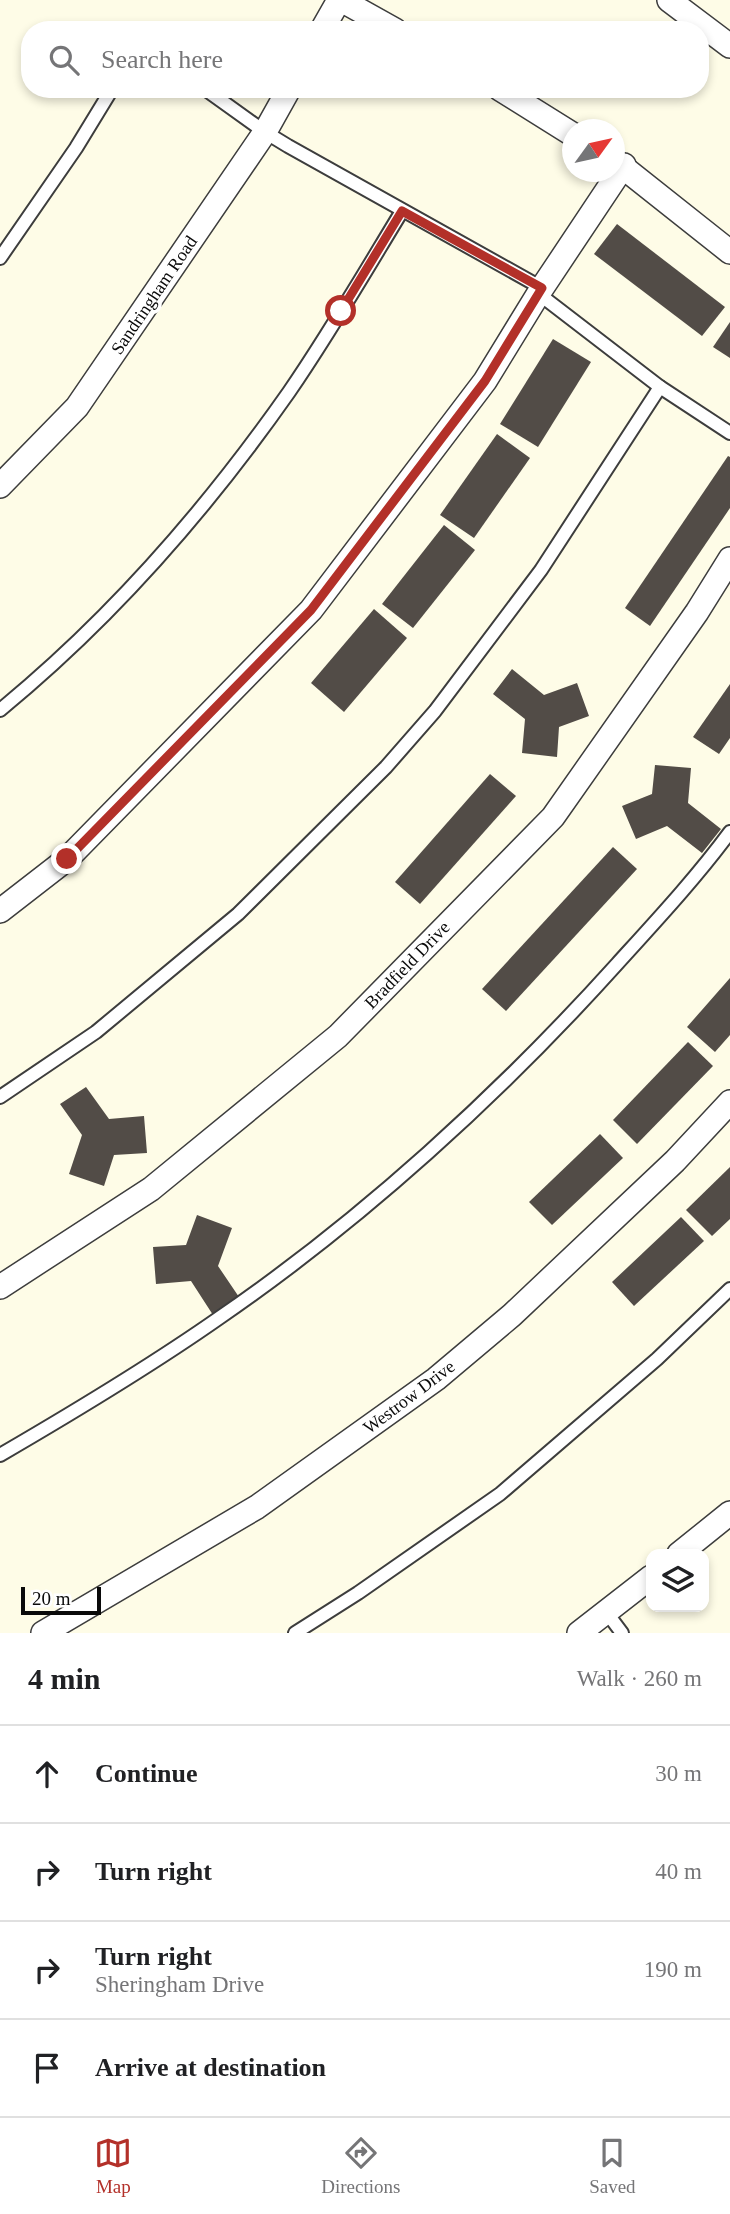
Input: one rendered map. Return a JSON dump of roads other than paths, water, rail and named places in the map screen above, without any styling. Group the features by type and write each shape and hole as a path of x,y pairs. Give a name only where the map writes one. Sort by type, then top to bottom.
{"street":[{"path":"327,21 340,0 378,21"},
{"path":"669,0 697,21"},
{"path":"709,30 730,46"},
{"name":"Sandringham Road","path":"0,486 77,407 265,132 284,98"},
{"path":"514,98 562,128"},
{"path":"625,167 730,252"},
{"path":"0,911 67,859 311,610 485,381 607,182"},
{"name":"Bradfield Drive","path":"0,1287 151,1189 338,1036 553,817 697,612 730,559"},
{"name":"Westrow Drive","path":"43,1633 257,1507 436,1379 512,1315 675,1161 730,1102"},
{"path":"686,1549 730,1513"},
{"path":"579,1633 646,1581"}],"lane":[{"path":"0,258 76,148 107,98"},
{"path":"218,98 265,132 541,291 660,387 730,433"},
{"path":"0,710 79,638 161,556 219,486 289,391 402,211"},
{"path":"0,1097 96,1032 238,914 386,767 435,711 541,570 660,387"},
{"path":"0,1455 151,1364 208,1326 346,1222 444,1138 566,1022 730,832"},
{"path":"295,1633 358,1593 500,1494 657,1359 730,1289"},
{"path":"607,1613 622,1633"}]}
